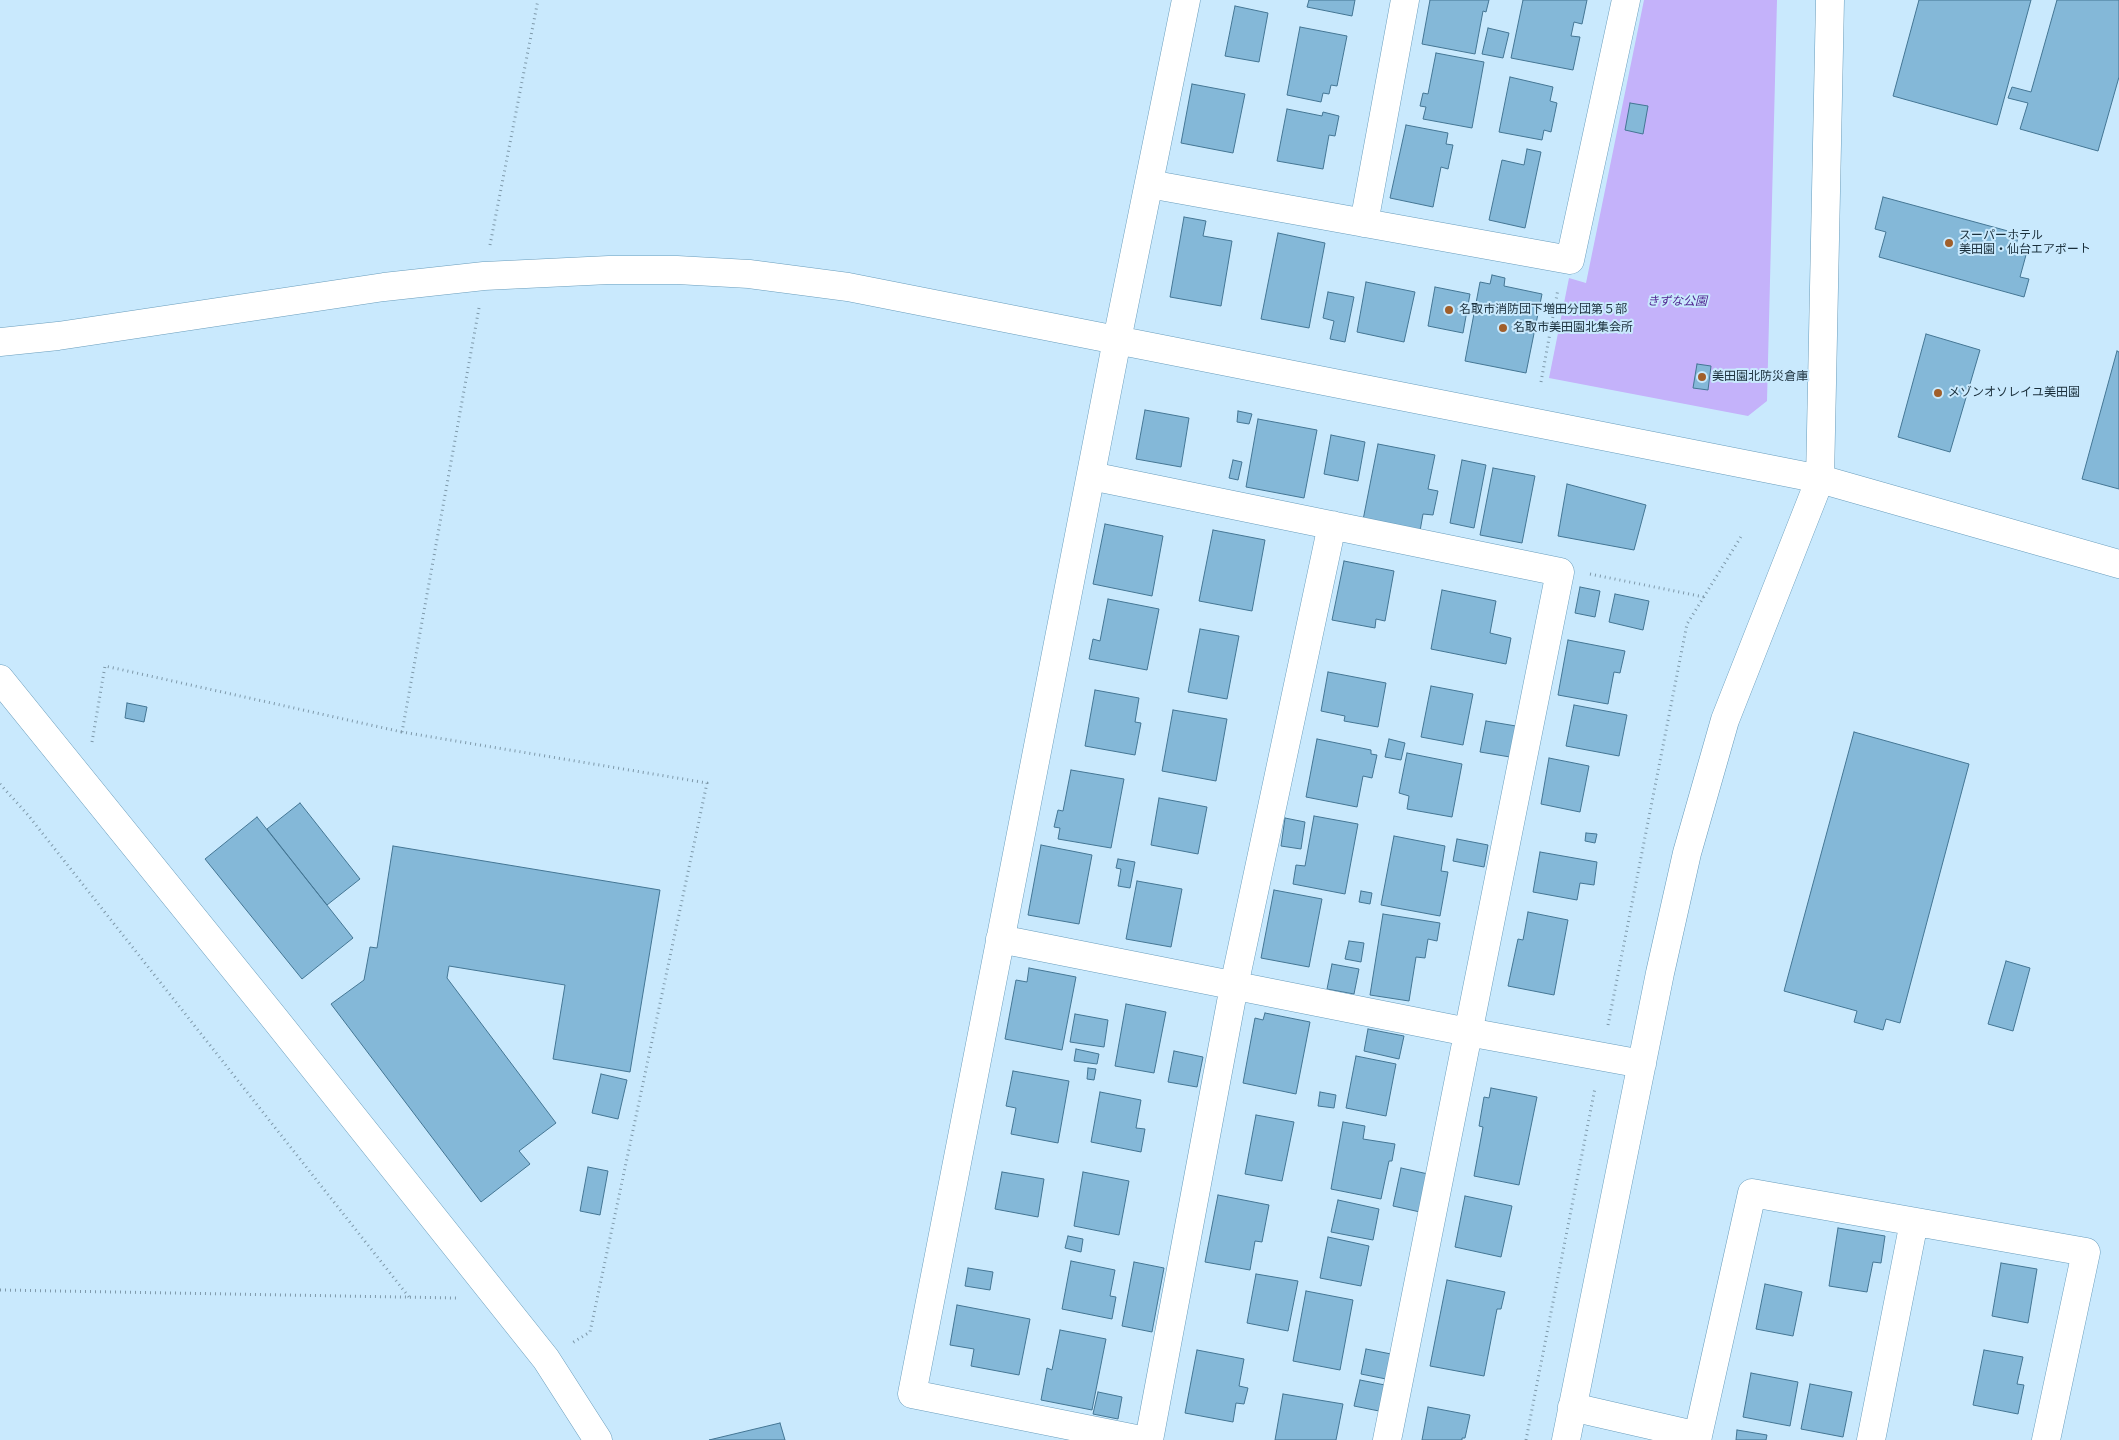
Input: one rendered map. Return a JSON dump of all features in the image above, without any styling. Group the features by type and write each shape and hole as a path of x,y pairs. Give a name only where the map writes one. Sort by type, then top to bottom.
{"street":[{"path":"1141,1440 912,1394 1117,340 1186,0"},
{"path":"1364,223 1405,0"},
{"path":"1148,184 1570,260 1626,0"},
{"path":"1566,1440 1687,853 1725,720 1820,479 1830,0"},
{"path":"0,342 58,336 384,287 484,276 609,270 677,270 749,274 848,287 1820,479 2119,564"},
{"path":"1091,476 1560,572 1387,1440"},
{"path":"1149,1440 1234,986 1332,525"},
{"path":"0,679 546,1359 598,1440"},
{"path":"1000,939 1468,1032 1642,1064"},
{"path":"1572,1408 1697,1438 1752,1193 2086,1252 2046,1440"},
{"path":"1870,1440 1914,1222"}],"path":[{"path":"402,732 484,276 538,0"},
{"path":"1541,382 1563,260"},
{"path":"1526,1440 1687,624 1742,534"},
{"path":"1560,572 1582,572 1704,597"},
{"path":"86,784 105,666 402,732 707,783 590,1332 546,1359"},
{"path":"0,784 28,815 409,1297"},
{"path":"0,1290 498,1299"}],"green space":[{"name":"きずな公園","path":"1644,0 1777,0 1767,401 1748,416 1549,378 1569,278 1586,283"}],"building":[{"path":"1309,0 1355,0 1352,16 1307,7"},
{"path":"1430,0 1489,0 1486,12 1483,11 1475,54 1422,44"},
{"path":"1523,0 1587,0 1582,24 1574,22 1571,36 1580,37 1573,70 1511,58"},
{"path":"1919,0 2031,0 1997,125 1893,96"},
{"path":"2057,0 2119,0 2119,77 2098,151 2020,129 2028,103 2008,98 2012,87 2031,92"},
{"path":"1235,6 1268,13 1259,62 1225,56"},
{"path":"1300,27 1347,36 1337,86 1331,85 1329,94 1323,93 1321,102 1287,95"},
{"path":"1488,28 1509,33 1503,58 1482,54"},
{"path":"1436,53 1484,62 1472,128 1423,119 1426,107 1420,106 1423,93 1428,94"},
{"path":"1510,77 1553,87 1550,101 1557,103 1551,132 1544,130 1542,140 1499,132"},
{"path":"1192,84 1245,94 1233,153 1181,143"},
{"path":"1630,103 1648,106 1643,134 1625,130"},
{"path":"1287,109 1322,116 1323,112 1339,116 1335,136 1329,135 1323,169 1277,161"},
{"path":"1406,125 1448,133 1446,144 1453,145 1448,169 1441,167 1433,207 1390,198"},
{"path":"1527,149 1541,152 1525,228 1489,220 1502,160 1524,165"},
{"name":"スーパーホテル 美田園・仙台エアポート","path":"1883,197 2019,234 2014,252 2026,255 2020,277 2029,279 2024,297 1879,257 1886,232 1875,229"},
{"path":"1184,217 1206,221 1203,236 1232,241 1221,306 1170,297"},
{"path":"1278,233 1325,243 1309,328 1261,319"},
{"name":"名取市美田園北集会所","path":"1492,275 1505,278 1504,286 1542,294 1526,373 1465,361 1480,282 1490,284"},
{"path":"1366,282 1415,292 1404,342 1357,332"},
{"name":"名取市消防団下増田分団第５部","path":"1435,287 1470,294 1463,333 1428,326"},
{"path":"1328,292 1354,297 1345,342 1330,339 1334,321 1323,318"},
{"name":"メゾンオソレイユ美田園","path":"1926,334 1980,350 1950,452 1898,437"},
{"path":"2117,351 2119,352 2119,489 2082,479"},
{"name":"美田園北防災倉庫","path":"1697,364 1711,366 1708,390 1693,388"},
{"path":"1145,410 1189,418 1181,467 1136,459"},
{"path":"1238,411 1252,414 1249,424 1237,422"},
{"path":"1258,419 1317,430 1304,498 1246,487"},
{"path":"1331,435 1365,442 1358,481 1324,474"},
{"path":"1378,444 1435,455 1428,489 1438,491 1433,515 1423,514 1420,531 1363,520"},
{"path":"1233,460 1242,462 1238,480 1229,478"},
{"path":"1462,460 1486,465 1474,528 1450,523"},
{"path":"1493,468 1535,476 1522,543 1480,535"},
{"path":"1567,484 1646,505 1634,550 1558,536"},
{"path":"1105,524 1163,536 1152,596 1093,584"},
{"path":"1213,530 1265,540 1252,611 1199,601"},
{"path":"1344,561 1394,571 1385,621 1376,619 1375,628 1332,620"},
{"path":"1580,587 1600,591 1595,617 1575,613"},
{"path":"1442,590 1496,601 1490,633 1511,638 1506,664 1431,649"},
{"path":"1615,594 1649,601 1643,630 1609,622"},
{"path":"1108,599 1159,609 1147,670 1089,659 1093,639 1100,641"},
{"path":"1200,629 1239,636 1227,699 1188,692"},
{"path":"1568,640 1625,651 1620,673 1614,672 1608,704 1558,695"},
{"path":"1328,672 1386,683 1378,727 1344,721 1345,716 1321,711"},
{"path":"1431,686 1473,694 1463,745 1421,737"},
{"path":"1095,690 1139,698 1135,722 1141,723 1135,755 1085,746"},
{"path":"127,703 147,707 144,722 125,718"},
{"path":"1574,705 1627,715 1619,756 1566,746"},
{"path":"1173,710 1227,719 1216,781 1162,771"},
{"path":"1486,721 1516,726 1510,757 1480,752"},
{"path":"1854,732 1969,764 1900,1023 1886,1019 1883,1030 1854,1022 1857,1011 1784,991"},
{"path":"1317,739 1371,750 1371,754 1377,755 1372,778 1363,776 1357,807 1306,797"},
{"path":"1389,739 1405,743 1401,760 1385,757"},
{"path":"1407,753 1462,764 1452,817 1407,809 1409,796 1399,793"},
{"path":"1549,758 1589,766 1580,812 1541,804"},
{"path":"1071,770 1124,779 1111,848 1058,839 1060,828 1054,827 1058,810 1063,811"},
{"path":"1159,798 1207,807 1198,854 1151,845"},
{"path":"300,803 360,879 327,905 267,829"},
{"path":"1314,816 1358,824 1345,894 1293,884 1296,865 1305,866"},
{"path":"257,817 353,938 302,979 205,859"},
{"path":"1285,818 1305,822 1301,849 1281,846"},
{"path":"1586,833 1597,834 1595,843 1585,841"},
{"path":"1394,836 1445,846 1441,871 1448,872 1440,916 1381,905"},
{"path":"1457,839 1488,845 1484,867 1453,861"},
{"path":"1041,845 1092,855 1079,924 1028,915"},
{"path":"393,846 660,890 630,1072 553,1059 565,985 449,966 447,978 556,1123 519,1151 530,1164 481,1202 331,1004 364,980 370,947 377,948"},
{"path":"1540,852 1597,862 1594,885 1580,883 1577,900 1533,892"},
{"path":"1118,859 1135,862 1130,888 1118,886 1121,869 1116,868"},
{"path":"1137,881 1182,889 1171,947 1126,939"},
{"path":"1274,890 1322,899 1309,967 1261,958"},
{"path":"1361,891 1372,893 1370,904 1359,902"},
{"path":"1528,912 1568,920 1554,995 1508,986 1518,939 1523,940"},
{"path":"1383,914 1440,923 1437,941 1428,939 1425,958 1416,957 1409,1001 1370,995"},
{"path":"1349,941 1364,943 1361,962 1345,959"},
{"path":"2006,961 2030,968 2013,1031 1988,1024"},
{"path":"1332,964 1359,969 1354,994 1327,989"},
{"path":"1029,968 1076,977 1062,1050 1005,1039 1016,980 1027,982"},
{"path":"1126,1004 1166,1012 1154,1073 1115,1066"},
{"path":"1265,1013 1310,1022 1296,1094 1243,1083 1255,1018 1263,1020"},
{"path":"1075,1014 1108,1020 1104,1047 1070,1042"},
{"path":"1368,1029 1404,1036 1399,1059 1364,1051"},
{"path":"1076,1049 1099,1054 1097,1064 1074,1061"},
{"path":"1174,1051 1203,1057 1197,1087 1168,1082"},
{"path":"1356,1056 1396,1064 1386,1116 1346,1108"},
{"path":"1088,1068 1096,1069 1094,1080 1087,1079"},
{"path":"1013,1071 1069,1081 1058,1143 1011,1134 1016,1108 1006,1106"},
{"path":"601,1074 627,1080 618,1119 592,1113"},
{"path":"1491,1088 1537,1097 1519,1185 1474,1176 1483,1127 1479,1126 1484,1097 1489,1098"},
{"path":"1100,1092 1141,1100 1136,1128 1145,1129 1141,1152 1091,1142"},
{"path":"1320,1092 1336,1095 1334,1108 1318,1106"},
{"path":"1256,1115 1294,1122 1282,1181 1245,1174"},
{"path":"1343,1122 1365,1126 1363,1139 1395,1144 1392,1161 1389,1161 1381,1199 1331,1189"},
{"path":"588,1167 608,1171 600,1215 580,1211"},
{"path":"1401,1168 1428,1174 1420,1212 1393,1206"},
{"path":"1002,1172 1044,1179 1038,1217 995,1209"},
{"path":"1083,1172 1129,1181 1119,1235 1074,1226"},
{"path":"1218,1195 1269,1205 1262,1242 1255,1241 1250,1270 1205,1262"},
{"path":"1465,1196 1512,1206 1501,1257 1455,1247"},
{"path":"1338,1200 1379,1209 1373,1240 1331,1232"},
{"path":"1838,1228 1885,1236 1881,1263 1873,1262 1867,1292 1829,1286"},
{"path":"1068,1236 1083,1239 1081,1252 1065,1248"},
{"path":"1328,1237 1369,1246 1361,1286 1320,1278"},
{"path":"1071,1261 1115,1270 1110,1296 1116,1297 1112,1319 1062,1309"},
{"path":"1134,1262 1164,1268 1152,1332 1122,1326"},
{"path":"2001,1263 2037,1269 2028,1323 1992,1316"},
{"path":"968,1268 993,1272 990,1290 965,1286"},
{"path":"1256,1274 1298,1281 1288,1331 1247,1323"},
{"path":"1447,1280 1505,1292 1501,1309 1497,1309 1484,1376 1430,1366"},
{"path":"1765,1284 1802,1292 1793,1336 1756,1329"},
{"path":"1306,1291 1353,1300 1340,1370 1293,1361"},
{"path":"957,1305 1030,1319 1019,1375 971,1366 974,1349 950,1345"},
{"path":"1060,1330 1106,1339 1092,1410 1041,1400 1047,1368 1052,1370"},
{"path":"1366,1349 1391,1354 1386,1379 1361,1374"},
{"path":"1197,1350 1244,1359 1239,1386 1248,1388 1244,1404 1236,1403 1233,1422 1185,1413"},
{"path":"1984,1350 2023,1357 2017,1384 2024,1385 2018,1414 1973,1405"},
{"path":"1751,1373 1798,1382 1790,1426 1743,1417"},
{"path":"1360,1380 1385,1385 1379,1411 1354,1406"},
{"path":"1810,1384 1852,1392 1843,1437 1801,1429"},
{"path":"1098,1392 1122,1397 1118,1419 1093,1414"},
{"path":"1283,1394 1343,1404 1336,1440 1275,1440"},
{"path":"1428,1407 1470,1415 1465,1438 1462,1438 1462,1440 1422,1440"},
{"path":"780,1423 785,1440 709,1440"},
{"path":"1737,1430 1767,1435 1766,1440 1736,1440"}],"place":[{"name":"スーパーホテル 美田園・仙台エアポート","path":"1949,243"},
{"name":"名取市消防団下増田分団第５部","path":"1449,310"},
{"name":"名取市美田園北集会所","path":"1503,328"},
{"name":"美田園北防災倉庫","path":"1702,377"},
{"name":"メゾンオソレイユ美田園","path":"1938,393"}]}
